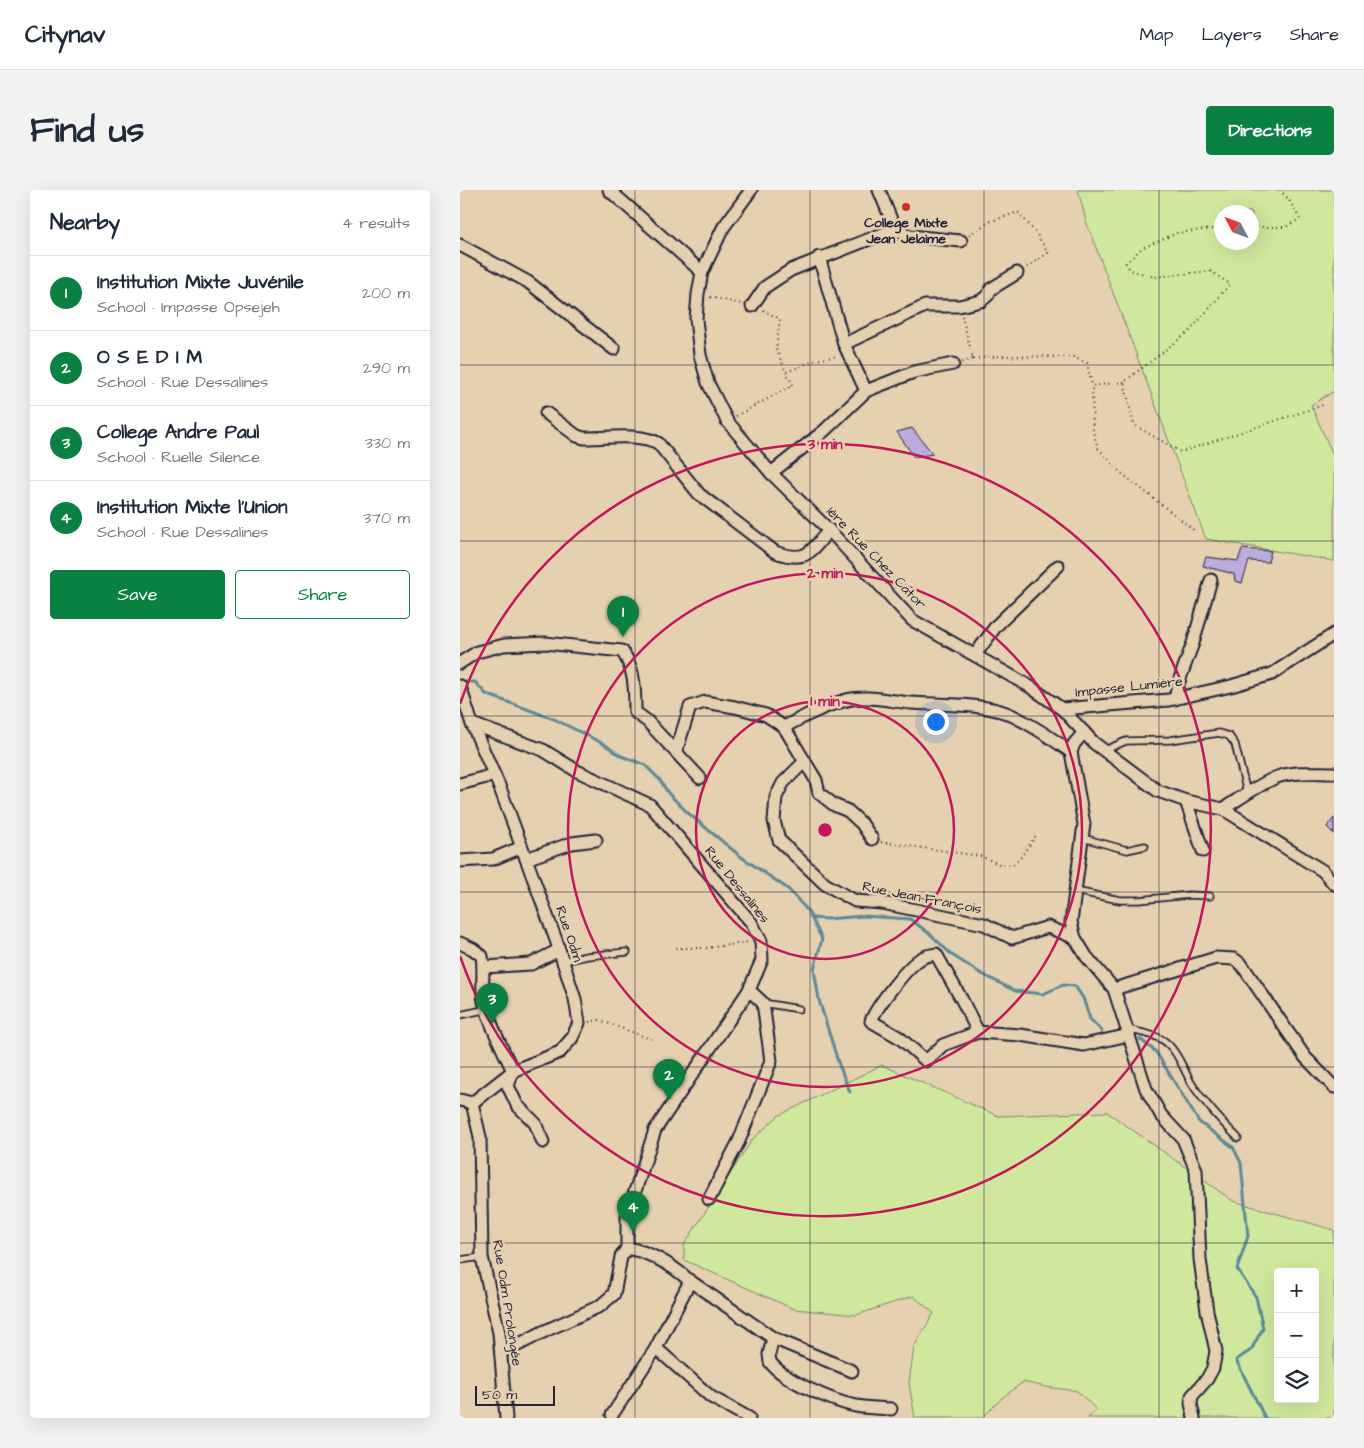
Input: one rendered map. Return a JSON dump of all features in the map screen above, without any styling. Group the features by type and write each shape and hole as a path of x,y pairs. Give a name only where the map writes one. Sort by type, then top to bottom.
{"street":[{"path":"609,190 702,272"},
{"name":"1ère Rue Chez Cator","path":"751,190 723,228 702,272 698,294 696,318 700,355 708,383 727,421 771,473 829,530 912,620 1029,686 1062,708 1094,743 1158,791 1186,801 1223,809 1323,871 1334,884"},
{"path":"879,190 895,229 910,236 961,241"},
{"path":"752,306 765,287 790,270 819,257 895,229"},
{"path":"460,245 528,282 614,349"},
{"path":"819,257 846,349 866,391"},
{"path":"846,349 925,306 959,306 981,301 988,295 991,289 1017,273"},
{"path":"771,473 824,431 866,391 914,372 953,364"},
{"path":"546,413 577,436 584,438 637,438 652,440 658,443 699,494 775,552 793,557 808,555 829,530"},
{"path":"975,655 996,626 1058,566"},
{"path":"1175,699 1211,580"},
{"name":"Impasse Lumière","path":"1062,708 1175,699 1231,686 1272,674 1334,634"},
{"path":"460,663 477,652 504,645 545,644 622,651 628,658 635,684 636,712 700,778"},
{"name":"Rue Odm","path":"460,686 462,700 522,847 561,956 575,999 579,1023"},
{"path":"784,727 812,712 844,700 874,698 982,708 1008,714 1048,736 1070,752"},
{"path":"676,752 690,707 705,702 766,715 784,727 816,780 820,793 834,805 848,811 862,824 872,839"},
{"name":"Rue Dessalines","path":"472,724 543,750 576,772 650,805 751,922 761,941 762,960 749,990 655,1130 627,1216 627,1248"},
{"path":"1084,732 1070,752 1084,824 1071,922 1075,938 1086,956 1114,989 1146,1090 1161,1115 1183,1139 1196,1170 1200,1259 1207,1311 1216,1351 1213,1368 1207,1379 1192,1396 1191,1403 1194,1418"},
{"name":"Rue Jean-François","path":"804,761 783,783 776,797 774,821 779,840 825,884 855,901 882,903 984,924 1012,938 1048,928 1075,938"},
{"path":"1223,809 1279,776 1298,773 1334,773"},
{"path":"460,784 494,775"},
{"path":"1186,801 1202,851"},
{"path":"526,858 572,844 596,840"},
{"path":"460,861 493,859 522,847"},
{"path":"460,943 473,948 482,956 484,996 513,1071 508,1086 516,1105 535,1123 543,1142"},
{"path":"978,1032 936,954 923,957 908,971 876,1008 871,1021 900,1038 926,1061 943,1045 978,1032 1027,1036 1084,1045 1129,1035"},
{"path":"484,967 531,964 561,956"},
{"path":"1114,989 1216,958 1234,959 1242,965 1305,1057 1334,1087"},
{"path":"709,1199 739,1141 771,1061 763,1003 749,990"},
{"path":"460,1100 472,1103 513,1071 560,1052 572,1038 579,1023"},
{"name":"Rue Odm Prolongée","path":"472,1103 480,1137 482,1257 501,1352 506,1418"},
{"path":"501,1352 600,1306 614,1294 621,1257 627,1248 635,1249 676,1268 690,1281 773,1338 852,1371"},
{"path":"610,1417 656,1348 690,1281"},
{"path":"773,1338 769,1354 770,1362 799,1384 812,1391 855,1406 891,1409"},
{"path":"656,1348 711,1397 749,1418"}],"lane":[{"path":"1105,750 1126,741 1170,740 1219,733 1229,736 1235,744 1248,793"},
{"path":"1082,838 1127,850 1145,846"},
{"path":"1075,891 1120,900 1189,895 1210,896"},
{"path":"561,956 587,956 627,952"},
{"path":"763,1003 799,1009"},
{"path":"460,1015 488,1009"},
{"path":"1129,1035 1131,1030 1154,1036 1168,1043 1192,1085 1215,1114 1238,1138"},
{"path":"460,1260 482,1257"}],"path":[{"path":"1259,227 1285,227 1300,219 1289,200 1280,190"},
{"path":"961,241 989,222 1018,212 1036,233 1048,253 1017,273"},
{"path":"1092,386 1124,382 1190,331 1230,284 1210,271 1154,277 1130,270 1126,263 1142,248 1177,233 1214,229"},
{"path":"698,294 752,306 780,318 776,349 793,385 727,421"},
{"path":"959,306 973,359"},
{"path":"786,372 846,349"},
{"path":"953,364 973,359 1001,356 1073,357 1087,363 1092,386 1093,432 1098,448 1120,472 1195,531"},
{"path":"1124,382 1134,425 1181,452 1326,404"},
{"path":"872,839 887,843 980,856 999,864 1013,865 1037,834"},
{"path":"676,948 706,948 761,941"},
{"path":"579,1023 598,1020 651,1039"}],"green space":[{"path":"1078,190 1334,190 1334,391 1311,405 1332,453 1334,452 1334,561 1206,539 1086,221"},
{"path":"882,1065 998,1116 1107,1112 1233,1201 1334,1230 1334,1418 1088,1418 1097,1410 1077,1391 1023,1382 1003,1397 982,1418 915,1418 909,1383 914,1347 934,1313 913,1296 856,1315 794,1309 684,1260 684,1245 752,1140 778,1116"}],"building":[{"path":"912,428 933,454 914,457 897,432"},
{"path":"1242,549 1271,551 1268,562 1249,561 1242,583 1235,581 1234,574 1203,566 1206,557 1238,561"},
{"path":"1334,818 1334,834 1327,827"}],"waterway":[{"path":"460,682 475,682 486,694 554,719 604,744 621,756 645,765 660,780 668,793 688,813 740,856 788,889 808,911 822,939 814,969 819,1000 839,1065 850,1092"},
{"path":"812,918 827,919 863,916 910,919 930,934 952,955 980,973 1015,991 1043,994 1063,985 1075,986 1083,998 1090,1019 1102,1031"},
{"path":"1140,1039 1156,1052 1199,1122 1233,1147 1241,1163 1248,1236 1237,1269 1256,1297 1263,1328 1251,1350 1236,1360 1265,1418"}],"place":[{"name":"College Mixte Jean Jelaime","path":"906,207"},
{"name":"Institution Mixte Juvénile","path":"623,637"},
{"name":"College Andre Paul","path":"492,1024"},
{"name":"O S E D I M","path":"669,1100"},
{"name":"Institution Mixte l'Union","path":"633,1232"}]}
